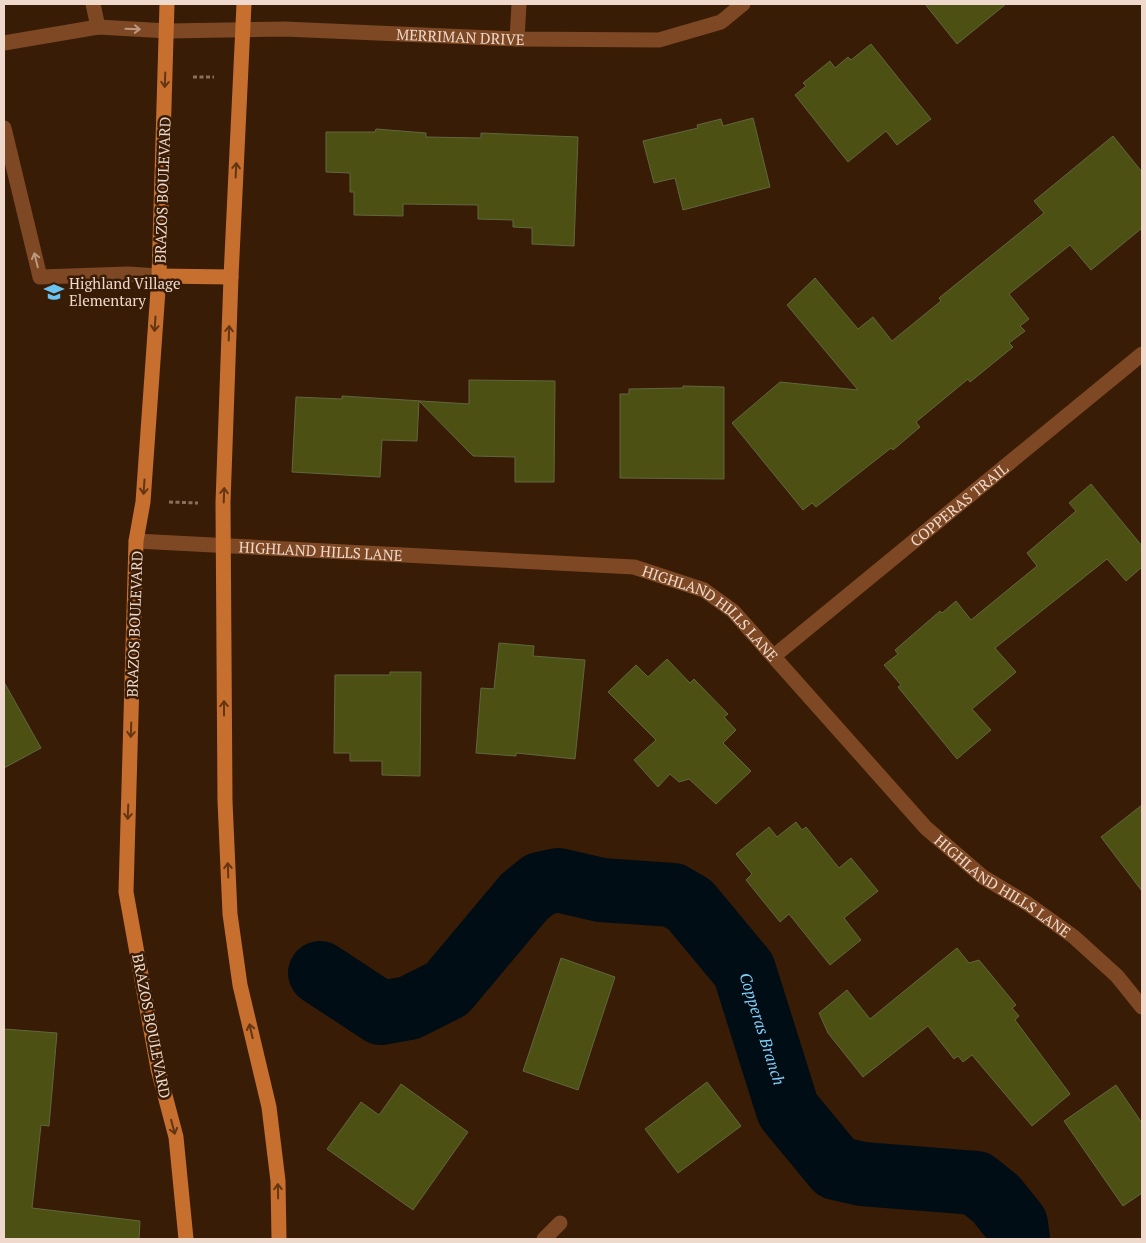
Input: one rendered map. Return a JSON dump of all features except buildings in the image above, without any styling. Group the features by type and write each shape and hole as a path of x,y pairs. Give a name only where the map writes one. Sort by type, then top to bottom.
{"main road":[{"name":"BRAZOS BOULEVARD","path":"167,4 168,31 159,276 142,502 136,541 126,892 158,1069 176,1137 186,1239"},
{"path":"244,4 231,277 223,544 225,801 230,914 240,985 269,1107 278,1181 279,1239"},
{"path":"159,276 231,277"}],"street":[{"path":"94,4 98,28"},
{"path":"518,39 519,4"},
{"name":"MERRIMAN DRIVE","path":"4,43 98,28 168,31 243,29 518,39 659,40 721,22 743,4"},
{"path":"4,128 40,277 128,274 159,276"},
{"name":"COPPERAS TRAIL","path":"774,656 1142,354"},
{"name":"HIGHLAND HILLS LANE","path":"136,541 223,544 634,567 704,590 733,611 926,828 983,877 1028,904 1074,937 1117,976 1142,1007"},
{"path":"544,1239 560,1223"}],"path":[{"path":"192,77 219,78"},
{"path":"167,502 201,503"}],"waterway":[{"name":"Copperas Branch","path":"320,973 381,1013 409,1008 447,989 524,897 540,884 558,880 601,890 673,895 690,905 744,970 788,1110 836,1168 862,1174 976,1183 996,1199 1016,1224 1018,1239"}],"place":[{"name":"Highland Village Elementary","path":"54,292"}]}
